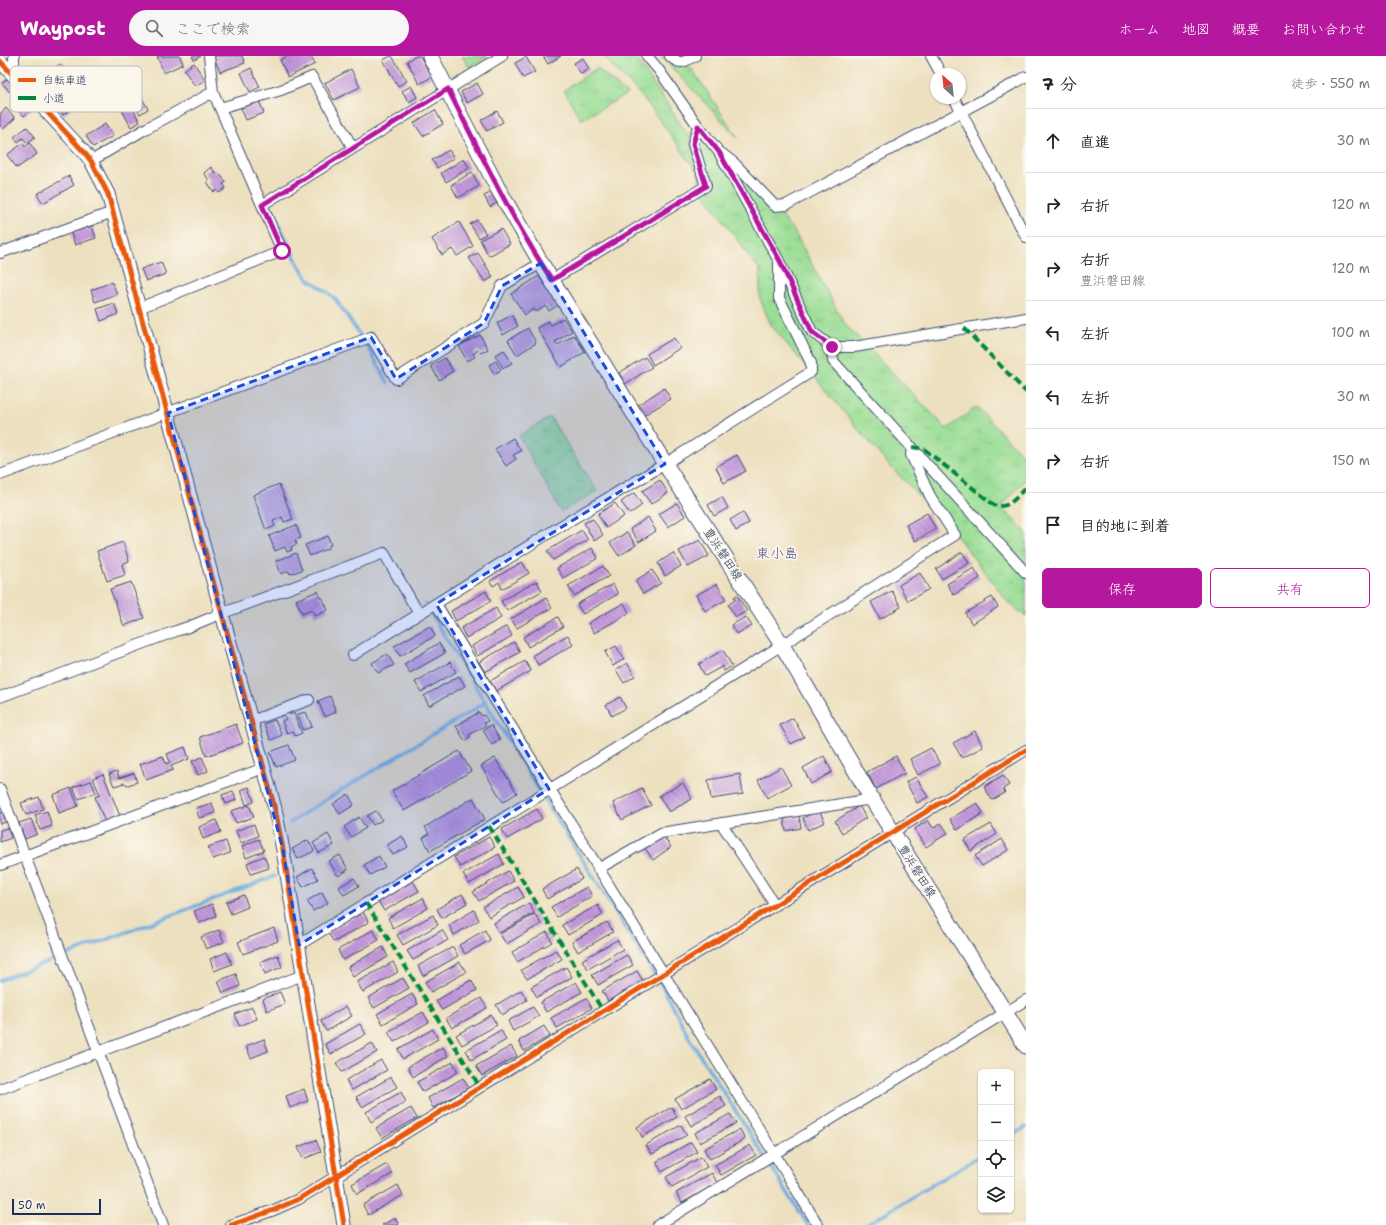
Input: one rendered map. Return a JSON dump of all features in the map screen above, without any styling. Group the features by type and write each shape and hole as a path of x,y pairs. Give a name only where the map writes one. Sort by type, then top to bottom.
{"main road":[{"name":"豊浜磐田線","path":"430,56 498,186 541,263 665,464 782,645 872,798 1026,1046"}],"street":[{"path":"139,308 282,251 213,92 209,56"},
{"path":"262,205 502,56"},
{"path":"647,56 719,152 780,261 812,332 832,347 854,347 1026,318"},
{"path":"670,56 677,62 682,63 695,56"},
{"path":"931,56 938,68"},
{"path":"0,61 10,71"},
{"path":"220,108 281,90 312,77 353,148"},
{"path":"719,152 734,162 775,206 786,205 1026,77"},
{"path":"91,161 213,92"},
{"path":"957,104 1026,237"},
{"path":"49,112 91,161 108,194 264,768 275,810 283,850 344,1225"},
{"path":"552,280 706,186 693,144 698,126"},
{"path":"0,253 113,212"},
{"path":"353,655 559,527 665,464 811,372 810,363 779,298 780,261"},
{"path":"0,476 371,337 396,379 484,323 502,286 541,263"},
{"path":"832,347 833,361 1026,573"},
{"path":"298,945 782,645 955,535 930,496 911,455 912,447"},
{"path":"0,697 384,553 420,614"},
{"path":"434,606 549,789 818,1225"},
{"path":"251,721 309,700"},
{"path":"231,1225 274,1210 299,1199 1026,750"},
{"path":"0,865 264,768"},
{"path":"0,789 163,1225"},
{"path":"598,869 661,833 872,798"},
{"path":"721,823 775,905"},
{"path":"0,1089 304,975"},
{"path":"658,1225 1026,1000"}],"highlighted area":[{"path":"541,263 665,464 436,604 549,789 299,945 283,850 168,413 371,337 396,379 484,323 502,286"}],"green space":[{"path":"462,56 488,56 469,67"},
{"path":"604,56 634,56 637,59 690,138 695,169 644,99"},
{"path":"661,56 681,56 694,72 738,138"},
{"path":"597,68 627,94 581,120 564,90"},
{"path":"690,131 759,188 795,233 844,323 947,429 977,407 1026,459 1026,479 1001,507 1026,532 1026,617 1008,602 949,526 885,461 771,325 760,299 760,269 751,259 701,189"},
{"path":"550,417 597,491 561,512 519,436"}],"building":[{"path":"157,56 180,56 183,64 164,73"},
{"path":"192,56 201,56 194,60"},
{"path":"242,56 245,63 220,72 214,57"},
{"path":"288,56 311,56 315,64 288,77 280,60"},
{"path":"391,56 407,81 398,86 383,60"},
{"path":"416,56 420,56 432,77 419,84 407,61"},
{"path":"543,56 561,56 548,64"},
{"path":"526,57 535,72 523,78 515,63"},
{"path":"583,58 589,69 581,74 574,63"},
{"path":"194,63 205,80 195,86 184,70"},
{"path":"251,68 260,87 250,92 241,73"},
{"path":"351,69 360,87 334,100 325,83"},
{"path":"8,78 10,80 10,92 2,83"},
{"path":"477,83 483,94 467,103 461,92"},
{"path":"411,86 417,97 409,102 402,91"},
{"path":"142,98 148,109 140,114 139,112 142,112"},
{"path":"259,101 264,113 246,120 241,108"},
{"path":"6,108 15,118 3,129 0,126 0,114"},
{"path":"435,110 443,124 423,136 414,123"},
{"path":"497,111 503,122 487,131 481,120"},
{"path":"20,112 28,112 24,116"},
{"path":"123,112 135,112 140,122 131,127"},
{"path":"105,124 113,136 93,147 86,136"},
{"path":"27,127 35,137 27,143 23,138 18,142 14,137"},
{"path":"23,143 25,147 30,143 37,154 17,168 7,155"},
{"path":"449,150 454,158 437,168 432,160"},
{"path":"464,159 469,168 446,182 441,173"},
{"path":"211,167 216,174 218,172 226,182 223,184 226,188 219,193 217,190 214,192 207,182 209,180 204,173"},
{"path":"472,172 479,186 458,198 451,185"},
{"path":"69,176 74,185 43,203 37,194"},
{"path":"492,192 497,203 490,207 484,196"},
{"path":"477,220 486,234 479,238 470,224"},
{"path":"459,222 473,246 457,256 452,249 442,255 432,239"},
{"path":"92,226 96,238 75,245 71,233"},
{"path":"501,229 510,244 489,256 480,240"},
{"path":"478,253 493,277 485,282 469,258"},
{"path":"161,262 166,274 146,281 141,269"},
{"path":"539,276 558,305 549,311 546,306 536,312 534,309 525,315 511,294"},
{"path":"112,282 117,294 95,302 91,290"},
{"path":"114,303 118,314 101,321 97,309"},
{"path":"512,315 518,326 503,335 497,323"},
{"path":"563,318 572,331 555,342 558,345 574,335 585,352 561,367 537,328 548,321 551,325"},
{"path":"528,328 536,343 517,355 508,340"},
{"path":"480,335 488,349 481,353 478,350 473,354 475,357 467,361 459,346"},
{"path":"674,338 680,348 653,365 647,354"},
{"path":"504,350 512,363 503,368 495,355"},
{"path":"645,357 652,367 625,384 619,373"},
{"path":"445,358 453,371 439,380 431,366"},
{"path":"496,361 501,370 494,374 489,365"},
{"path":"664,388 671,399 644,415 638,405"},
{"path":"513,438 521,451 513,455 516,459 506,466 495,449"},
{"path":"737,455 746,471 724,483 716,467"},
{"path":"660,480 668,493 651,504 642,491"},
{"path":"279,484 293,519 284,522 282,517 273,521 275,526 266,530 253,495"},
{"path":"634,493 642,505 630,514 621,502"},
{"path":"722,497 728,508 714,516 708,505"},
{"path":"615,503 624,516 606,528 598,514"},
{"path":"677,503 685,516 668,527 659,514"},
{"path":"743,512 749,523 736,531 730,520"},
{"path":"927,513 936,529 915,541 906,525"},
{"path":"648,517 656,531 639,542 630,529"},
{"path":"593,519 603,535 594,541 584,523"},
{"path":"296,525 301,538 295,540 297,544 291,547 292,550 287,552 285,547 275,551 269,536"},
{"path":"582,530 588,540 553,560 547,551"},
{"path":"627,532 636,545 619,556 610,543"},
{"path":"328,536 331,545 328,546 329,548 310,556 305,545"},
{"path":"700,540 709,556 688,567 679,551"},
{"path":"123,542 129,561 122,564 125,575 107,581 97,551"},
{"path":"592,548 598,558 563,578 557,568"},
{"path":"962,552 969,563 942,579 936,569"},
{"path":"296,553 302,570 290,574 289,571 281,574 276,561"},
{"path":"673,553 681,566 665,576 658,563"},
{"path":"522,562 529,573 502,589 499,582 493,586 490,581"},
{"path":"603,566 609,576 574,596 568,586"},
{"path":"974,568 980,578 954,595 947,584"},
{"path":"652,570 661,583 643,594 635,581"},
{"path":"920,573 929,589 908,601 899,585"},
{"path":"537,581 542,591 507,611 501,601"},
{"path":"131,582 144,618 124,626 110,589"},
{"path":"613,584 618,594 583,614 577,604"},
{"path":"717,584 726,600 705,611 696,595"},
{"path":"318,591 320,598 322,597 328,610 315,616 312,610 302,614 296,600"},
{"path":"486,591 491,601 456,621 451,611"},
{"path":"892,591 901,607 880,619 871,602"},
{"path":"737,595 747,611 736,617 728,605 735,600 734,597"},
{"path":"992,597 998,607 972,624 965,613"},
{"path":"546,598 552,608 517,628 511,619"},
{"path":"624,603 629,613 594,633 588,623"},
{"path":"496,608 501,618 466,638 461,628"},
{"path":"558,617 563,627 528,647 523,637"},
{"path":"746,617 752,626 736,634 731,625"},
{"path":"430,626 435,636 400,656 394,646"},
{"path":"507,626 512,636 477,656 472,646"},
{"path":"568,635 573,645 538,665 533,655"},
{"path":"514,642 520,652 485,672 479,662"},
{"path":"439,643 445,653 410,673 404,664"},
{"path":"616,646 624,659 613,666 605,652"},
{"path":"723,650 732,666 724,671 723,666 705,676 699,664"},
{"path":"387,654 394,665 378,673 372,663"},
{"path":"525,661 531,671 496,691 490,681"},
{"path":"450,662 456,672 421,692 415,682"},
{"path":"627,663 635,676 624,683 616,670"},
{"path":"459,676 465,686 429,706 424,696"},
{"path":"330,696 336,712 325,717 318,701"},
{"path":"620,697 626,708 612,716 606,705"},
{"path":"289,712 290,715 294,713 302,733 295,736 293,731 287,733 282,721 286,719 284,714"},
{"path":"306,712 312,727 303,730 298,714"},
{"path":"479,712 482,716 484,715 488,721 484,723 486,725 469,735 470,737 465,741 456,726"},
{"path":"793,718 804,737 791,744 780,725"},
{"path":"275,720 282,735 271,740 264,724"},
{"path":"236,724 243,743 206,756 200,737"},
{"path":"491,725 500,740 492,745 483,730"},
{"path":"975,731 983,747 962,758 953,743"},
{"path":"289,745 295,760 276,767 270,752"},
{"path":"185,747 189,759 171,766 173,770 146,780 140,764 163,756 166,764 170,762 167,754"},
{"path":"931,748 940,764 918,775 910,759"},
{"path":"459,751 471,771 404,811 392,791"},
{"path":"824,756 832,772 811,784 803,768"},
{"path":"896,756 905,773 876,789 867,772"},
{"path":"202,757 208,771 198,775 192,761"},
{"path":"495,758 517,793 503,802 481,766"},
{"path":"781,767 791,785 767,798 758,780"},
{"path":"117,771 119,778 134,773 137,782 128,785 124,783 114,786 109,774"},
{"path":"103,774 120,816 105,822 95,797 100,795 93,778"},
{"path":"740,774 743,794 711,799 708,780"},
{"path":"1003,775 1009,785 1003,789 1005,793 992,800 984,787"},
{"path":"916,777 928,797 917,803 906,782"},
{"path":"91,781 96,793 78,799 73,787"},
{"path":"683,783 692,799 669,812 659,796"},
{"path":"249,787 254,802 246,805 241,790"},
{"path":"71,788 78,806 59,813 53,795"},
{"path":"642,788 651,805 622,820 613,803"},
{"path":"233,791 236,800 226,804 222,795"},
{"path":"348,794 354,805 340,814 333,804"},
{"path":"39,797 43,809 26,815 21,803"},
{"path":"473,798 485,819 430,851 423,838 429,834 425,827"},
{"path":"212,803 215,813 199,818 196,808"},
{"path":"977,803 983,813 957,830 950,819"},
{"path":"249,805 254,817 236,823 231,811"},
{"path":"859,806 866,818 842,833 835,821"},
{"path":"537,809 542,819 507,839 502,829"},
{"path":"819,810 825,822 808,830 803,818"},
{"path":"47,811 52,826 40,830 35,815"},
{"path":"376,811 382,820 373,825 367,816"},
{"path":"3,812 6,822 0,824 0,813"},
{"path":"799,816 801,828 786,831 784,819"},
{"path":"359,817 366,828 351,837 344,827"},
{"path":"31,819 37,834 25,839 19,823"},
{"path":"216,820 221,832 203,839 199,827"},
{"path":"928,820 933,828 941,823 948,833 926,847 915,829"},
{"path":"254,824 258,836 241,843 236,831"},
{"path":"991,824 997,834 971,851 964,840"},
{"path":"8,828 11,838 0,842 0,830"},
{"path":"328,834 334,845 319,853 313,843"},
{"path":"402,836 408,847 393,855 387,845"},
{"path":"663,836 671,847 653,860 645,848"},
{"path":"489,837 495,847 460,867 454,857"},
{"path":"259,839 264,851 246,858 242,846"},
{"path":"1002,839 1008,850 982,866 975,856"},
{"path":"308,840 314,851 298,859 292,849"},
{"path":"226,841 230,853 213,859 208,847"},
{"path":"499,854 504,864 469,884 463,874"},
{"path":"340,855 348,870 338,876 329,861"},
{"path":"264,856 269,868 251,874 247,863"},
{"path":"379,856 385,867 370,875 364,865"},
{"path":"312,868 318,879 303,887 297,877"},
{"path":"577,869 582,879 547,899 542,889"},
{"path":"508,871 514,881 479,901 473,892"},
{"path":"354,878 359,886 344,895 339,887"},
{"path":"413,881 419,891 384,911 378,901"},
{"path":"518,887 524,897 489,917 483,907"},
{"path":"587,887 592,896 557,917 551,907"},
{"path":"322,892 328,903 313,911 307,901"},
{"path":"462,894 467,903 442,918 437,909"},
{"path":"244,895 248,907 231,914 226,902"},
{"path":"423,898 428,908 393,928 388,918"},
{"path":"529,903 534,913 499,933 494,923"},
{"path":"212,904 216,916 199,923 194,911"},
{"path":"598,905 603,915 568,935 562,925"},
{"path":"474,910 479,920 454,935 449,925"},
{"path":"363,912 369,922 334,942 328,933"},
{"path":"535,914 541,924 506,944 500,934"},
{"path":"433,915 438,925 403,945 397,935"},
{"path":"607,922 613,932 578,952 572,942"},
{"path":"274,928 278,941 243,954 238,942"},
{"path":"219,930 224,942 206,949 201,937"},
{"path":"373,930 379,940 343,960 338,950"},
{"path":"442,930 448,940 413,960 407,951"},
{"path":"485,930 490,940 465,954 459,945"},
{"path":"547,932 552,942 517,962 512,952"},
{"path":"617,940 623,949 588,969 582,960"},
{"path":"383,947 388,957 353,977 348,967"},
{"path":"453,947 458,956 423,976 418,966"},
{"path":"556,950 562,959 527,979 521,970"},
{"path":"227,952 232,964 214,971 210,959"},
{"path":"278,955 282,967 265,974 260,962"},
{"path":"627,955 633,965 598,985 592,975"},
{"path":"393,962 398,972 363,992 357,982"},
{"path":"460,962 466,972 431,992 425,982"},
{"path":"566,967 572,977 537,997 531,987"},
{"path":"637,971 643,981 608,1001 602,991"},
{"path":"236,974 240,986 223,993 218,981"},
{"path":"403,978 409,988 374,1008 368,998"},
{"path":"471,980 477,990 442,1010 436,1001"},
{"path":"576,982 582,992 546,1012 541,1002"},
{"path":"521,990 527,1000 502,1015 496,1005"},
{"path":"280,992 285,1004 267,1011 263,999"},
{"path":"412,994 418,1004 383,1024 377,1014"},
{"path":"481,998 487,1008 452,1028 446,1018"},
{"path":"586,998 592,1008 557,1028 551,1018"},
{"path":"346,1006 352,1016 326,1031 321,1021"},
{"path":"252,1007 257,1019 239,1026 235,1014"},
{"path":"533,1007 539,1016 513,1031 508,1021"},
{"path":"423,1012 429,1022 394,1042 388,1032"},
{"path":"491,1015 497,1025 462,1045 456,1035"},
{"path":"360,1024 366,1034 331,1054 325,1044"},
{"path":"544,1026 550,1036 524,1051 519,1041"},
{"path":"433,1029 438,1039 403,1059 398,1049"},
{"path":"501,1030 506,1040 471,1060 466,1050"},
{"path":"264,1039 268,1051 251,1058 246,1046"},
{"path":"372,1043 377,1052 342,1072 336,1063"},
{"path":"511,1046 517,1056 482,1076 476,1066"},
{"path":"443,1047 448,1056 413,1077 408,1067"},
{"path":"381,1060 387,1070 352,1090 346,1080"},
{"path":"453,1062 458,1072 423,1092 417,1082"},
{"path":"391,1077 397,1087 362,1107 356,1097"},
{"path":"463,1078 469,1088 433,1108 428,1098"},
{"path":"710,1079 716,1089 681,1109 675,1099"},
{"path":"304,1089 308,1101 290,1108 286,1096"},
{"path":"401,1092 406,1102 371,1122 366,1112"},
{"path":"720,1096 726,1106 691,1126 685,1116"},
{"path":"672,1107 677,1117 642,1137 637,1127"},
{"path":"411,1108 417,1118 382,1138 376,1128"},
{"path":"730,1114 736,1123 700,1143 695,1133"},
{"path":"681,1125 687,1135 652,1154 646,1145"},
{"path":"740,1129 745,1139 710,1159 704,1149"},
{"path":"316,1140 321,1152 303,1159 298,1147"},
{"path":"691,1142 697,1152 662,1172 656,1162"},
{"path":"750,1145 756,1155 721,1175 715,1165"},
{"path":"701,1157 707,1167 672,1187 666,1177"},
{"path":"387,1164 392,1174 357,1194 352,1184"},
{"path":"712,1173 717,1183 682,1203 676,1193"},
{"path":"398,1185 403,1195 368,1215 363,1205"},
{"path":"395,1218 399,1225 382,1225"}],"waterway":[{"path":"270,205 298,264 308,279 336,300 368,347 388,383"},
{"path":"425,604 548,805 662,986 691,1041 808,1225"},
{"path":"290,823 486,702"},
{"path":"0,980 275,876"},
{"path":"1014,1134 1026,1127"},
{"path":"866,1225 978,1157"}],"marked path":[{"path":"964,328 1026,392"},
{"path":"912,447 924,449 994,505 1004,506 1012,502 1026,487"},
{"path":"489,826 603,1011"},
{"path":"366,903 480,1087"}],"cycle path":[{"path":"0,61 10,72"},
{"path":"47,112 91,161 108,194 275,809 344,1225"},
{"path":"231,1225 274,1210 299,1199 1026,750"}],"district":[{"name":"東小島","path":"777,553"}],"route":[{"path":"282,251 262,205 448,89 498,186 552,280 706,186 693,144 698,126 719,152 780,261 812,332 832,347"}]}
